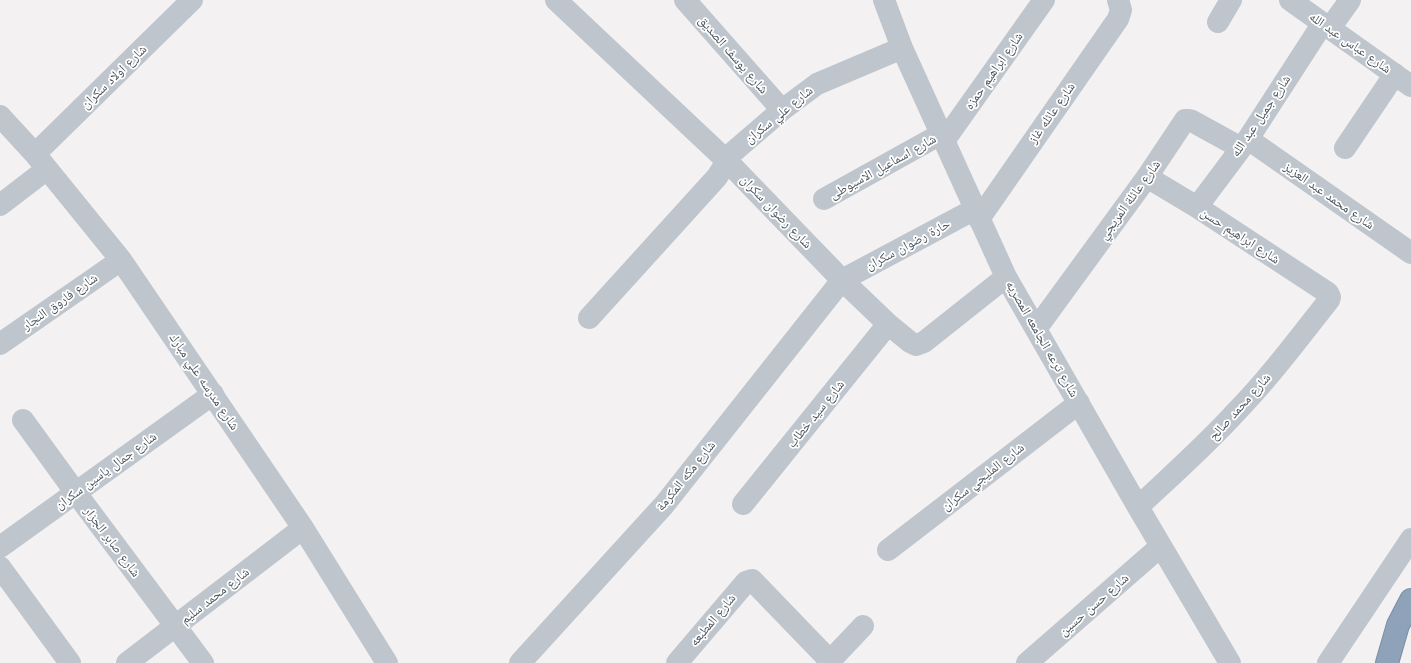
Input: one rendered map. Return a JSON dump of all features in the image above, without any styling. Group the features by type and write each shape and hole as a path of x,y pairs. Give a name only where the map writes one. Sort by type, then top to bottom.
{"highway":[{"path":"1387,663 1398,625 1411,600"}],"street":[{"name":"شارع اولاد سكران","path":"0,205 192,0"},
{"name":"شارع رضوان سكران","path":"556,0 727,161 842,280 888,324 910,342 916,345 924,342 1006,277"},
{"name":"شارع يوسف الصديق","path":"685,0 782,110"},
{"name":"شارع ترعه الجامعه المصريه","path":"884,0 902,48 976,214 1006,277 1138,507 1230,663"},
{"name":"شارع ابراهيم حمزه","path":"943,138 1044,0"},
{"path":"1218,22 1231,0"},
{"name":"شارع عباس عبد الله","path":"1290,0 1403,80"},
{"name":"شارع جميل عبد الله","path":"1197,208 1327,26 1350,0"},
{"name":"شارع عائله غاز","path":"976,214 1118,19 1121,10 1119,3"},
{"name":"شارع علي سكران","path":"589,318 717,177 725,167 732,153 782,110 817,84 902,48"},
{"path":"1345,148 1403,80"},
{"name":"شارع مدرسه علي مبارك","path":"0,116 41,162 121,260 303,528 387,663"},
{"name":"شارع عائلة المريجي","path":"1036,329 1147,177 1185,120 1192,121 1244,144"},
{"name":"شارع اسماعيل الاسيوطى","path":"824,199 943,138"},
{"name":"شارع محمد عبد العزيز","path":"1244,144 1411,253"},
{"name":"شارع ابراهيم حسن","path":"1147,177 1328,293 1330,296"},
{"name":"حارة رضوان سكران","path":"842,280 976,214"},
{"name":"شارع فاروق النجار","path":"0,344 121,260"},
{"name":"شارع مكه المكرمة","path":"520,663 664,505 842,280"},
{"name":"شارع محمد صالح","path":"1138,507 1237,412 1265,380 1329,300 1330,296"},
{"name":"شارع سيد خطاب","path":"743,504 888,324"},
{"name":"شارع جمال ياسين سكران","path":"0,548 213,394"},
{"name":"شارع المليجي سكران","path":"888,550 1078,403"},
{"name":"شارع صابر الجزار","path":"23,420 203,663"},
{"name":"شارع محمد سليم","path":"127,663 303,528"},
{"path":"1328,663 1411,539"},
{"name":"شارع حسن حسين","path":"1027,663 1161,546"},
{"path":"0,567 70,663"},
{"name":"شارع المطبعه","path":"677,663 746,582 752,580 830,662"},
{"path":"830,662 863,626"}]}
